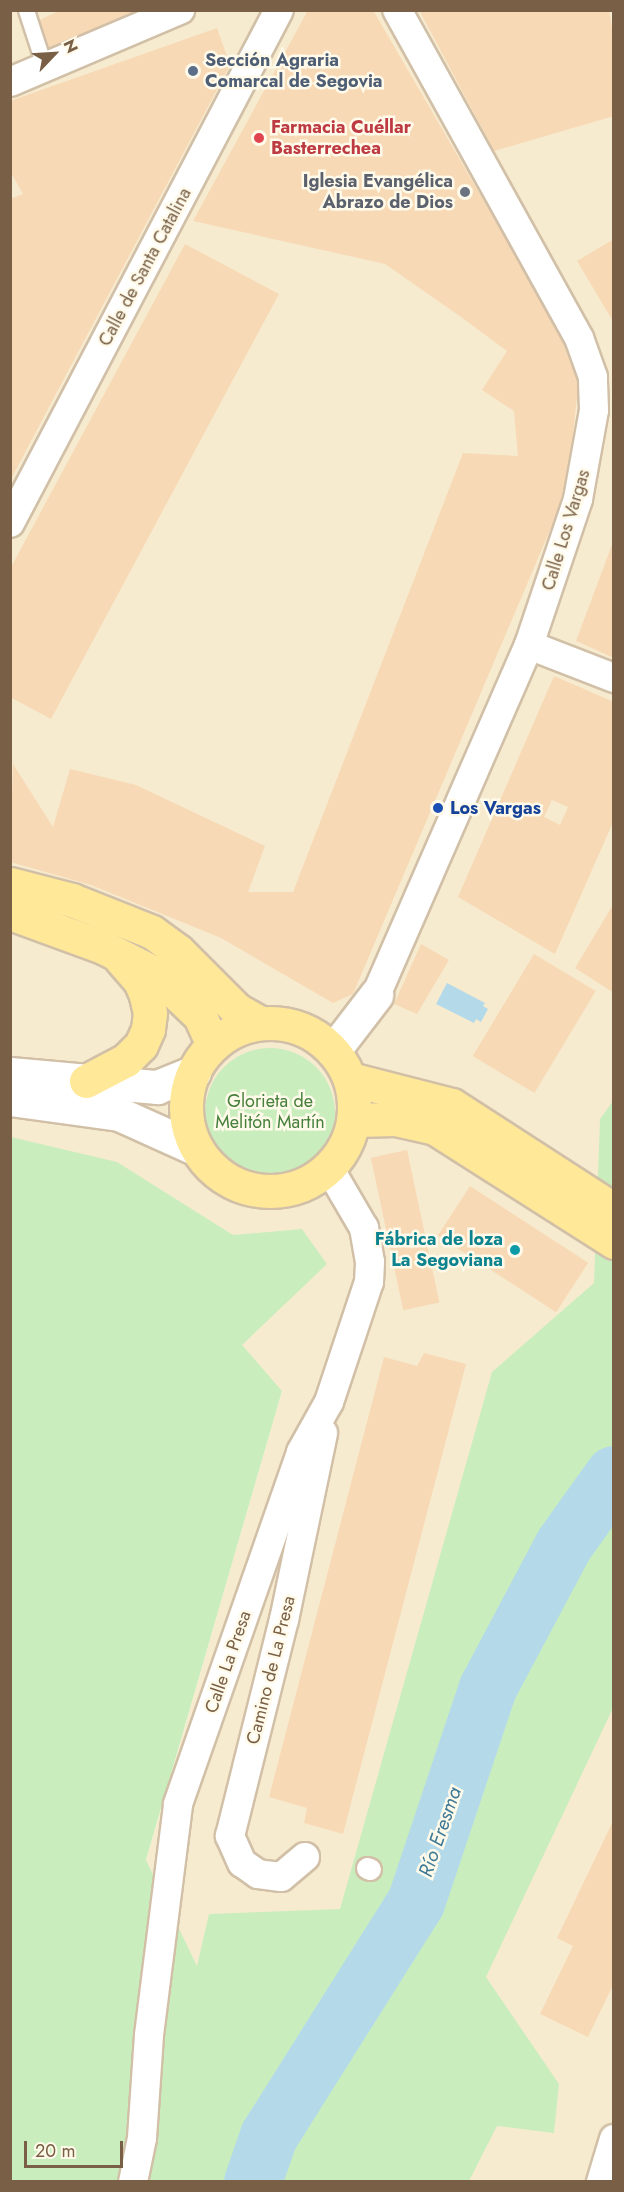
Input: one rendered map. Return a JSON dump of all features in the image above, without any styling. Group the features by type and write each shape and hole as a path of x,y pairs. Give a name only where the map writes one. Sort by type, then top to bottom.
{"main road":[{"path":"10,884 72,900 152,932 178,951 237,1010 260,1023 305,1030 333,1051 350,1079 354,1120 346,1145 329,1168 302,1186 285,1191 250,1190 219,1175 197,1149 186,1116 194,1072 213,1045 228,1034 260,1023"},
{"path":"10,913 113,951 144,966 175,989 200,1016 213,1045"},
{"path":"86,1081 126,1060 141,1045 148,1029 150,1013 140,981 113,951"},
{"name":"Calle Los Vargas","path":"333,1051 376,995"},
{"path":"10,1074 157,1087 194,1072"},
{"path":"350,1079 452,1105 609,1228"},
{"path":"10,1099 119,1114 197,1149"},
{"path":"354,1120 395,1119 435,1128 609,1228"}],"street":[{"path":"10,82 180,10"},
{"name":"Calle de Santa Catalina","path":"10,523 279,10"},
{"name":"Calle Los Vargas","path":"376,995 530,645 578,500 604,408 579,338 397,10"},
{"path":"530,645 614,678"},
{"name":"Calle La Presa","path":"133,2181 142,2138 149,2035 178,1804 301,1452 329,1402 366,1292 370,1262 360,1217 329,1168"},
{"name":"Camino de La Presa","path":"305,1857 282,1876 258,1874 242,1863 230,1836 284,1620 329,1402"},
{"path":"601,2181 614,2139"}],"lane":[{"path":"26,10 45,68"}],"shaded area":[{"path":"11,11 613,11 613,2181 289,2181 197,1967 146,1861 282,1391 11,1253"}],"green space":[{"name":"Glorieta de Melitón Martín","path":"270,1048 295,1053 316,1067 330,1088 335,1113 330,1138 316,1159 295,1173 270,1178 245,1173 224,1159 210,1138 205,1113 210,1088 224,1067 245,1053"},
{"path":"613,1101 613,1708 486,1977 559,2084 554,2133 497,2126 469,2181 11,2182 11,1137 117,1162 233,1235 302,1229 327,1264 242,1345 282,1391 146,1860 197,1966 209,1914 340,1909 492,1372 594,1283 600,1119"}],"water":[{"path":"447,983 485,1003 483,1006 488,1009 481,1022 476,1019 474,1023 436,1004"}],"building":[{"path":"61,10 156,10 47,57 35,22"},
{"path":"308,10 373,10 575,358 578,388 567,490 353,994 333,1003 221,938 91,885 10,862 13,764 53,827 70,769 136,785 265,846 248,892 293,892 463,453 518,456 514,411 482,390 507,351 461,317 385,264 193,221"},
{"path":"419,10 609,10 614,39 614,116 494,151"},
{"path":"217,28 230,65 10,481 10,199 23,194 10,171 10,101"},
{"path":"614,239 614,323 577,261"},
{"path":"185,244 279,294 51,719 10,697 10,569"},
{"path":"614,542 614,658 576,641"},
{"path":"554,676 614,702 614,820 555,954 458,897","holes":["552,800 568,807 560,825 544,817"]},
{"path":"614,903 614,993 575,968"},
{"path":"421,944 449,960 417,1014 394,1004"},
{"path":"534,954 596,991 534,1093 473,1056"},
{"name":"Fábrica de loza La Segoviana","path":"407,1150 439,1303 403,1310 371,1158"},
{"name":"Fábrica de loza La Segoviana","path":"470,1186 588,1263 556,1312 438,1235"},
{"path":"424,1353 466,1364 343,1834 304,1823 307,1808 269,1797 384,1357 417,1366"},
{"path":"614,1819 614,1983 588,2037 540,2014 573,1946 557,1938"}],"waterway":[{"name":"Río Eresma","path":"253,2182 269,2136 416,1903 488,1688 564,1545 614,1475"}],"place":[{"name":"Sección Agraria Comarcal de Segovia","path":"193,71"},
{"name":"Farmacia Cuéllar Basterrechea","path":"259,138"},
{"name":"Iglesia Evangélica Abrazo de Dios","path":"465,192"},
{"name":"Los Vargas","path":"438,808"},
{"name":"Fábrica de loza La Segoviana","path":"515,1250"}]}
